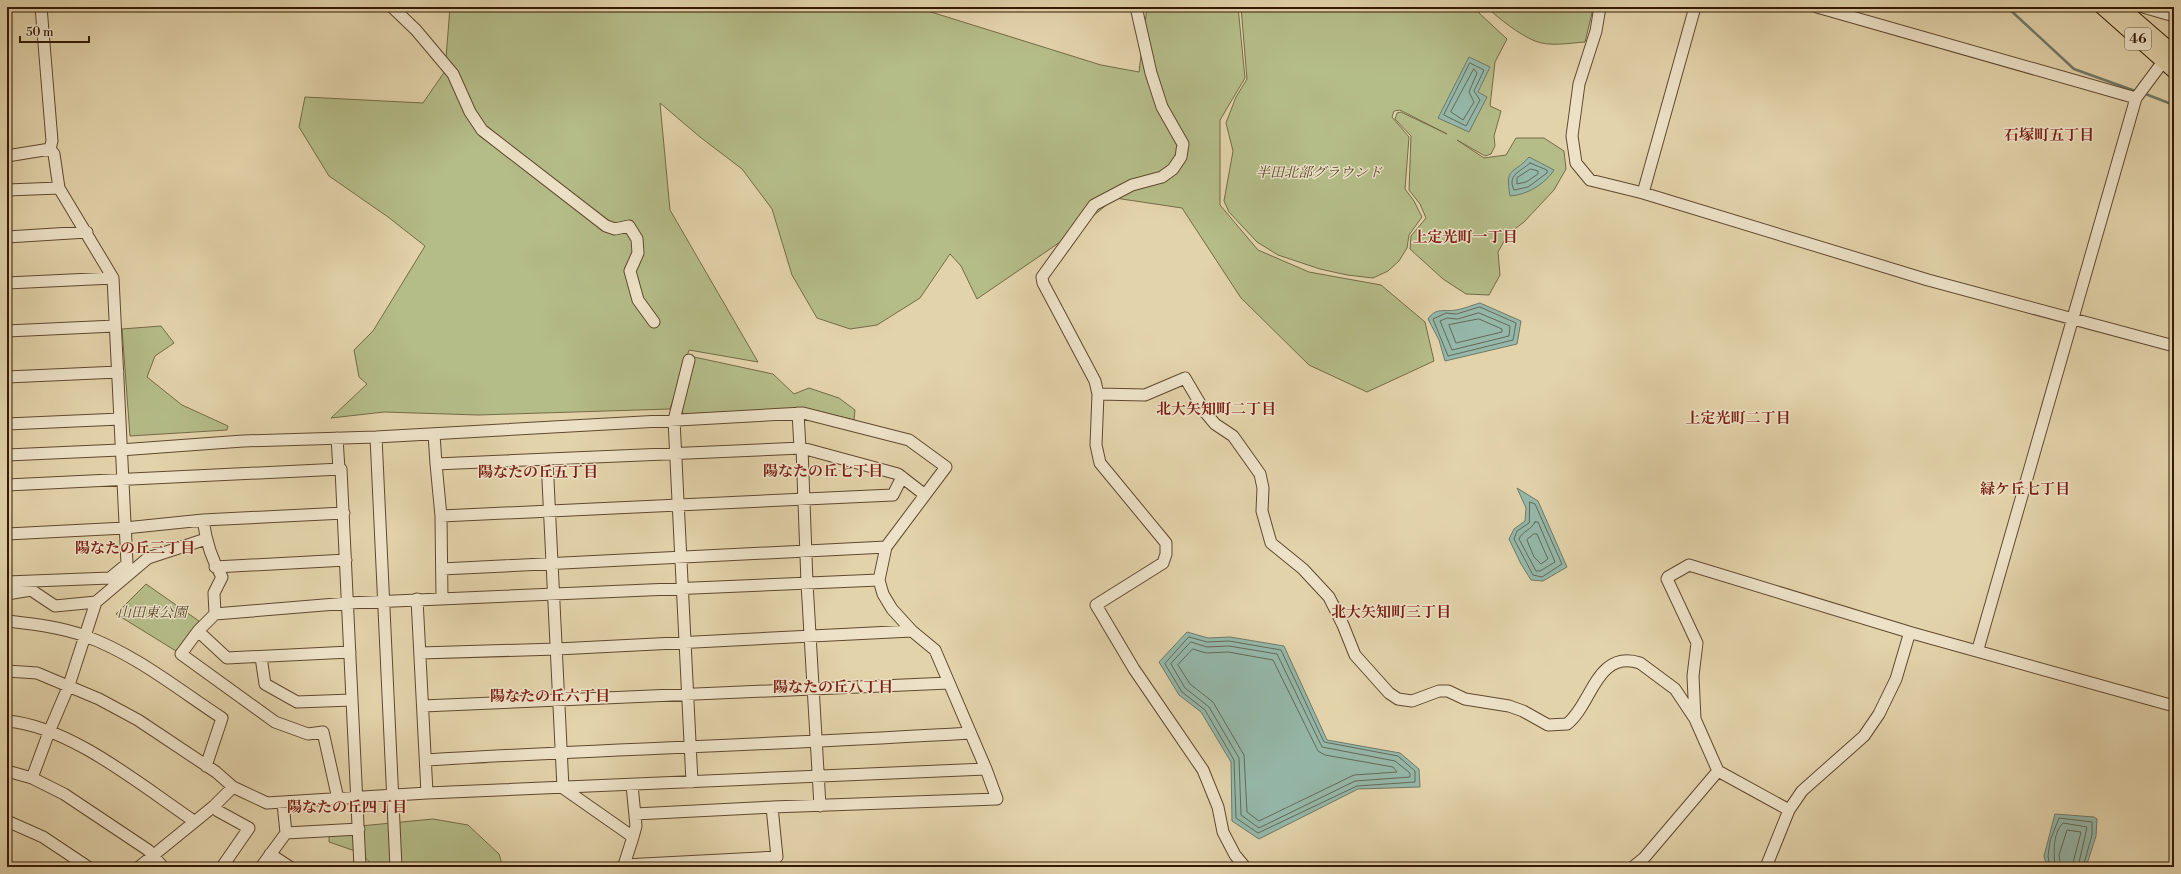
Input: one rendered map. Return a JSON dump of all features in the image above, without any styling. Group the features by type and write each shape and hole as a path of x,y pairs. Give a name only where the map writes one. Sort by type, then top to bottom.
{"main road":[{"name":"46","path":"2102,7 2170,53"},
{"name":"46","path":"2122,7 2170,53 2174,71"}],"street":[{"path":"41,7 51,118 52,141 50,149"},
{"path":"392,7 416,30 453,74 470,112 482,130 606,226 615,229 629,226 637,239 638,253 630,271 638,300 654,322"},
{"path":"1136,7 1153,80 1162,107 1183,144 1181,157 1173,169 1162,177 1132,185 1094,205 1042,277 1043,283 1078,350 1092,373 1098,394 1096,445 1100,463 1166,543 1166,554 1163,563 1096,605 1134,669 1203,770 1218,807 1223,832 1235,855 1245,867"},
{"path":"1600,7 1596,31 1579,84 1572,136 1576,163 1590,180 1643,193 1928,280 2174,346"},
{"path":"1643,193 1695,7"},
{"path":"1817,7 1851,11 2136,98"},
{"path":"2143,7 2174,16"},
{"path":"1974,650 1978,649 2136,98 2170,53"},
{"path":"7,156 50,149"},
{"path":"7,582 110,578 127,564 120,450 120,419 113,278 87,232 59,188 54,154 50,149"},
{"path":"7,190 59,188"},
{"path":"7,237 87,232"},
{"path":"7,283 113,278"},
{"path":"7,331 115,326"},
{"path":"688,360 674,420 692,782"},
{"path":"7,377 118,372"},
{"path":"1098,394 1145,395 1185,378 1205,412 1215,424 1233,436 1260,474 1263,488 1262,511 1271,544 1316,581 1329,597 1343,625 1350,646 1355,655 1388,693 1398,699 1412,702 1440,691 1448,691 1465,699 1509,706 1523,711 1548,725 1567,724 1581,710 1603,671 1623,662 1640,663 1675,689 1695,719 1718,770 1788,810"},
{"path":"798,413 804,500 812,690 820,806"},
{"path":"7,455 120,450 243,441 376,437 803,413 909,440 946,467 886,547 879,580 883,594 892,609 912,631 935,650 986,769 997,799 772,807 635,814"},
{"path":"7,424 120,419"},
{"path":"434,434 441,516 442,598"},
{"path":"376,437 396,867"},
{"path":"337,438 344,513 360,867"},
{"path":"436,464 801,448 898,474 925,495"},
{"path":"546,460 550,513 563,788"},
{"path":"7,485 339,470"},
{"path":"441,516 550,513 679,505 893,495 902,477"},
{"path":"7,534 125,528 203,520 344,513"},
{"path":"203,520 206,539 215,566 222,577 214,593 215,614"},
{"path":"32,778 49,732 69,685 96,602 148,558 206,539"},
{"path":"442,569 886,547"},
{"path":"215,566 346,560"},
{"path":"1695,719 1693,676 1696,644 1667,579 1689,565 1912,633 2174,706"},
{"path":"338,799 323,732 308,734 275,722 181,654 198,631 215,614 417,599 554,595 879,580"},
{"path":"7,594 31,590 55,606 96,602"},
{"path":"417,599 427,793"},
{"path":"7,621 40,625 85,636 131,658 222,718 206,766"},
{"path":"198,631 227,658 350,652"},
{"path":"420,653 557,649 912,631"},
{"path":"1766,867 1788,810 1802,791 1864,736 1879,714 1902,663 1909,635 1912,633"},
{"path":"261,657 265,684 297,702 352,700"},
{"path":"7,671 37,673 69,685 138,720 206,766 233,787 267,803 427,793 986,769"},
{"path":"423,706 949,683"},
{"path":"7,721 33,726 76,742 194,821"},
{"path":"426,760 690,746 815,743 970,733"},
{"path":"1633,867 1644,858 1718,770"},
{"path":"7,771 32,778 64,794 148,850 163,867"},
{"path":"632,785 636,826 624,865 777,856 772,807"},
{"path":"139,867 214,806 233,787"},
{"path":"563,788 633,837"},
{"path":"261,867 286,833 283,802"},
{"path":"214,806 218,811 249,828 222,867"},
{"path":"7,820 43,837 88,867"},
{"path":"286,833 359,829"},
{"path":"270,854 290,867"}],"green space":[{"path":"450,7 915,7 1101,65 1139,72 1147,7 1238,7 1245,78 1220,120 1220,205 1258,250 1309,272 1381,285 1425,322 1434,361 1367,392 1309,365 1241,298 1182,208 1115,198 1066,238 977,299 961,266 950,254 920,298 877,325 850,329 817,318 792,275 772,209 742,169 700,137 660,103 670,210 758,362 689,350 670,409 478,415 384,412 331,418 367,384 359,377 354,350 373,331 425,246 388,217 329,176 299,127 305,97 423,103 445,71"},
{"name":"半田北部グラウンド","path":"1241,7 1478,7 1479,13 1507,39 1495,62 1490,106 1501,111 1494,136 1495,146 1491,154 1485,156 1457,140 1484,158 1506,155 1516,138 1544,138 1564,151 1566,169 1554,190 1524,222 1508,234 1498,252 1500,275 1489,295 1466,294 1443,279 1410,249 1411,236 1426,218 1420,204 1409,190 1411,136 1395,119 1397,113 1401,112 1447,134 1400,110 1394,111 1392,117 1409,137 1405,189 1414,201 1422,217 1409,235 1407,248 1399,261 1388,271 1373,278 1347,275 1320,269 1278,255 1257,242 1229,212 1224,201 1233,151 1226,123 1236,97 1247,79"},
{"path":"1486,7 1590,7 1592,13 1585,42 1547,44 1535,41 1522,34 1509,26"},
{"path":"161,326 174,343 155,356 147,377 182,405 228,426 227,430 130,436 122,329"},
{"path":"694,357 773,374 794,394 809,388 839,398 855,410 854,420 805,408 684,414 681,410"},
{"name":"山田東公園","path":"146,584 199,621 176,651 116,614"},
{"path":"433,819 468,825 499,854 503,867 374,867 361,853 329,842 329,829"}],"water":[{"path":"1469,57 1490,67 1478,92 1487,97 1469,132 1438,118"},
{"path":"1529,157 1554,170 1546,180 1535,188 1510,196 1508,180 1509,175"},
{"path":"1480,303 1521,321 1517,344 1445,361 1439,340 1428,319 1437,311 1459,309"},
{"path":"1517,488 1538,501 1567,567 1543,581 1531,580 1521,564 1509,539 1514,529 1525,521 1526,508"},
{"path":"1187,632 1208,638 1230,637 1284,646 1327,740 1400,753 1419,769 1420,787 1358,789 1259,839 1232,821 1231,762 1201,712 1179,695 1159,662"},
{"path":"2055,814 2094,817 2097,819 2096,836 2086,867 2047,867 2044,856"}],"waterway":[{"path":"2007,7 2074,69 2138,92"},
{"path":"2143,93 2174,105"}],"district":[{"name":"石塚町五丁目","path":"2049,135"},
{"name":"上定光町一丁目","path":"1465,237"},
{"name":"北大矢知町二丁目","path":"1216,409"},
{"name":"上定光町二丁目","path":"1738,418"},
{"name":"陽なたの丘七丁目","path":"823,471"},
{"name":"陽なたの丘五丁目","path":"538,472"},
{"name":"緑ケ丘七丁目","path":"2025,489"},
{"name":"陽なたの丘三丁目","path":"135,548"},
{"name":"北大矢知町三丁目","path":"1391,612"},
{"name":"陽なたの丘八丁目","path":"833,687"},
{"name":"陽なたの丘六丁目","path":"550,696"},
{"name":"陽なたの丘四丁目","path":"347,807"}]}
